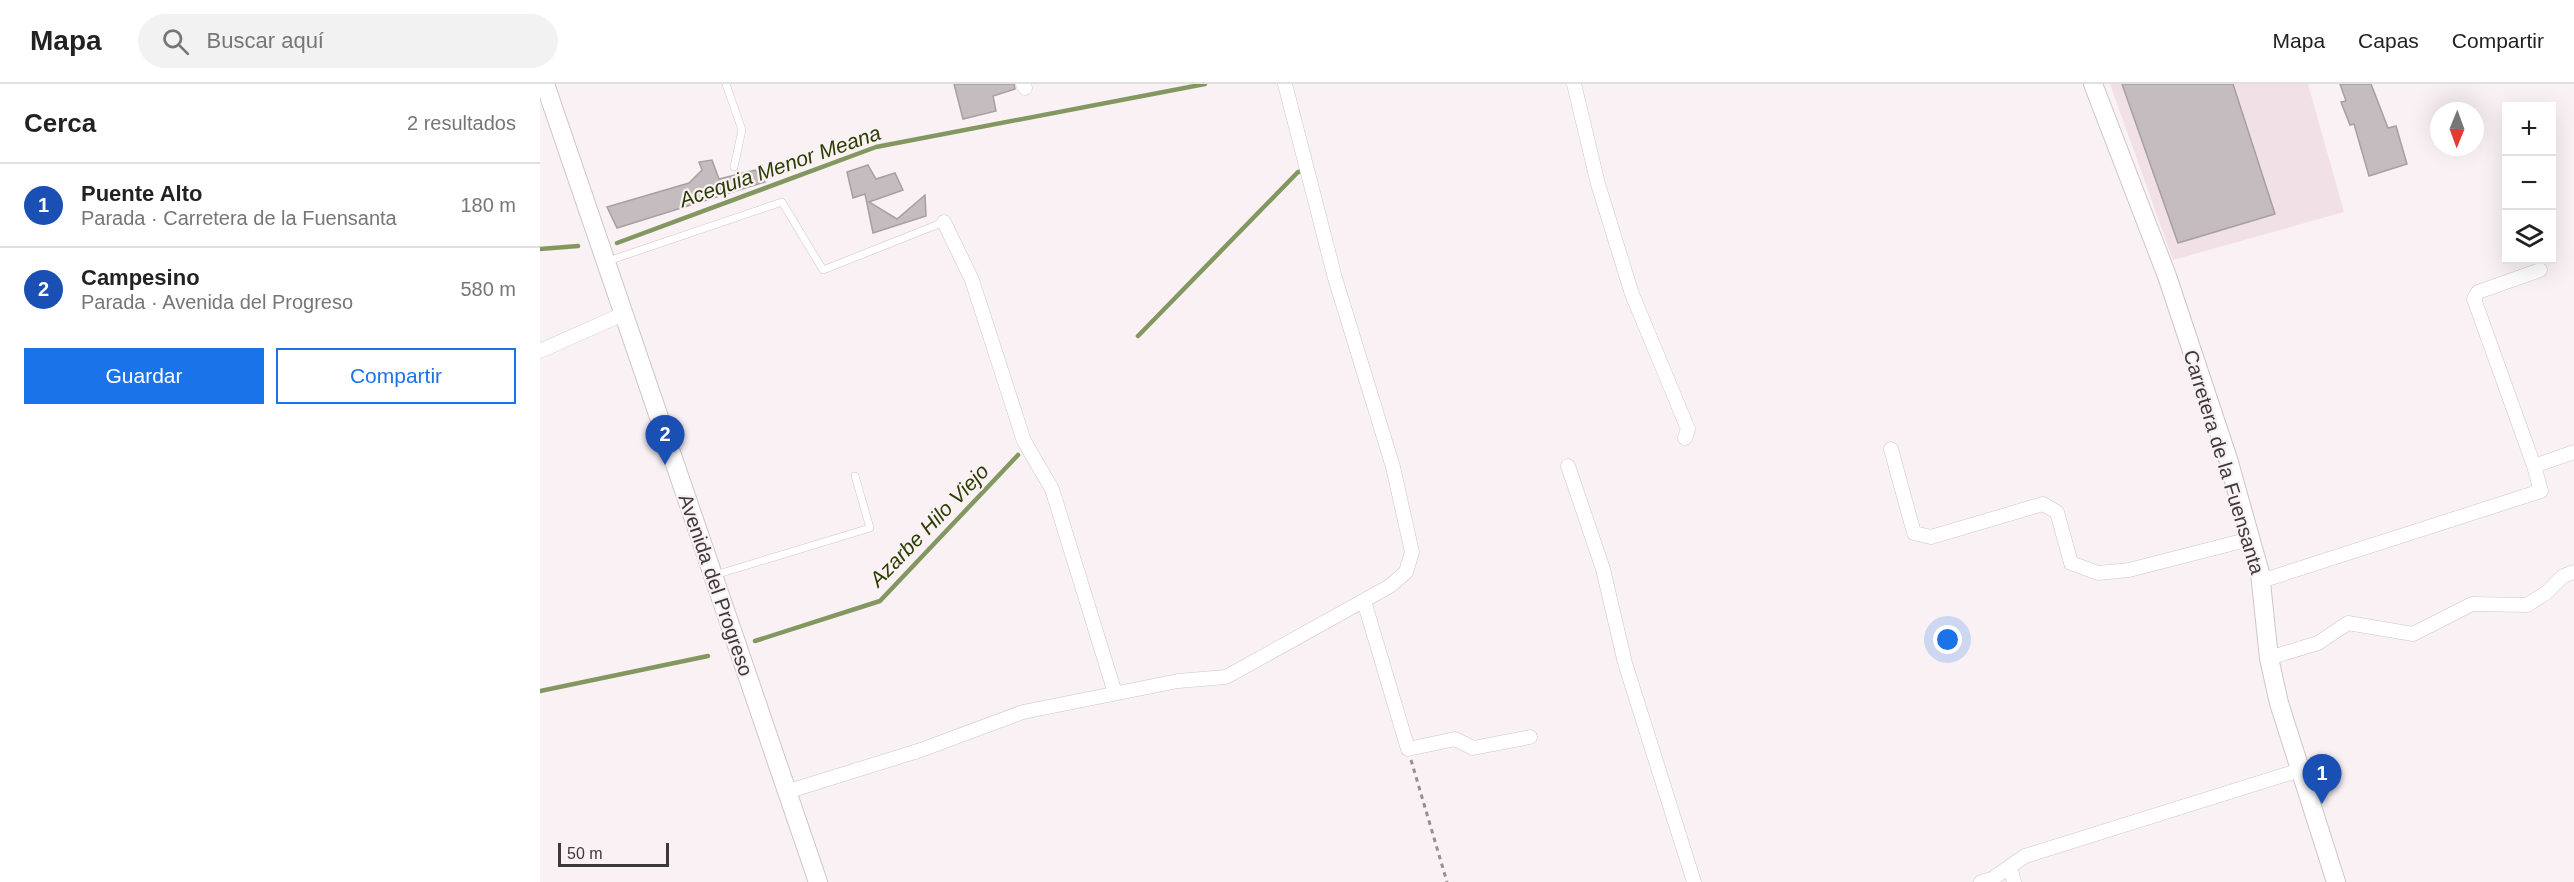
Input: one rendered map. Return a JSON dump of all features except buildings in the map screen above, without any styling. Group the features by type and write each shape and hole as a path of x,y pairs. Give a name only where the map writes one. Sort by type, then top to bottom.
{"main road":[{"name":"Avenida del Progreso","path":"544,84 818,882"},
{"name":"Carretera de la Fuensanta","path":"2093,84 2167,276 2228,459 2261,581 2269,658 2279,703 2336,882"}],"street":[{"path":"786,792 921,750 1023,712 1178,681 1226,677 1390,586 1406,572 1412,552 1393,467 1335,278 1285,84"},
{"path":"1574,84 1598,184 1628,283 1688,429 1685,438"},
{"path":"944,222 972,280 1024,441 1052,489 1115,693"},
{"path":"2261,581 2541,491 2474,299 2478,292 2540,270"},
{"path":"540,351 623,314"},
{"path":"1891,449 1914,533 1931,537 2043,504 2057,512 2071,563 2098,573 2129,570 2250,540"},
{"path":"2534,466 2574,452"},
{"path":"1568,466 1603,569 1625,663 1668,790 1694,882"},
{"path":"2269,658 2318,643 2348,623 2413,634 2472,604 2527,605 2546,593 2563,576 2574,572"},
{"path":"1364,601 1408,748 1455,739 1473,748 1530,737"},
{"path":"1981,882 1992,879 2025,856 2300,770"},
{"path":"2010,866 2014,882"}],"lane":[{"path":"726,84 742,130 734,167"},
{"path":"605,262 782,202 823,270 944,222"},
{"path":"712,576 870,528 855,476"}],"path":[{"path":"1408,748 1448,882"}],"shaded area":[{"path":"2110,84 2308,84 2344,212 2173,260"}],"waterway":[{"name":"Acequia Menor Meana","path":"617,243 876,147 1205,84"},
{"name":"Azarbe Hilo Viejo","path":"1138,336 1298,172 1304,171"},
{"name":"Acequia Menor Meana","path":"540,249 578,246"},
{"name":"Azarbe Hilo Viejo","path":"755,641 880,601 1018,455"},
{"name":"Azarbe Hilo Viejo","path":"540,691 708,656"}],"place":[{"name":"Campesino","path":"665,465"},
{"name":"Puente Alto","path":"2322,804"}]}
